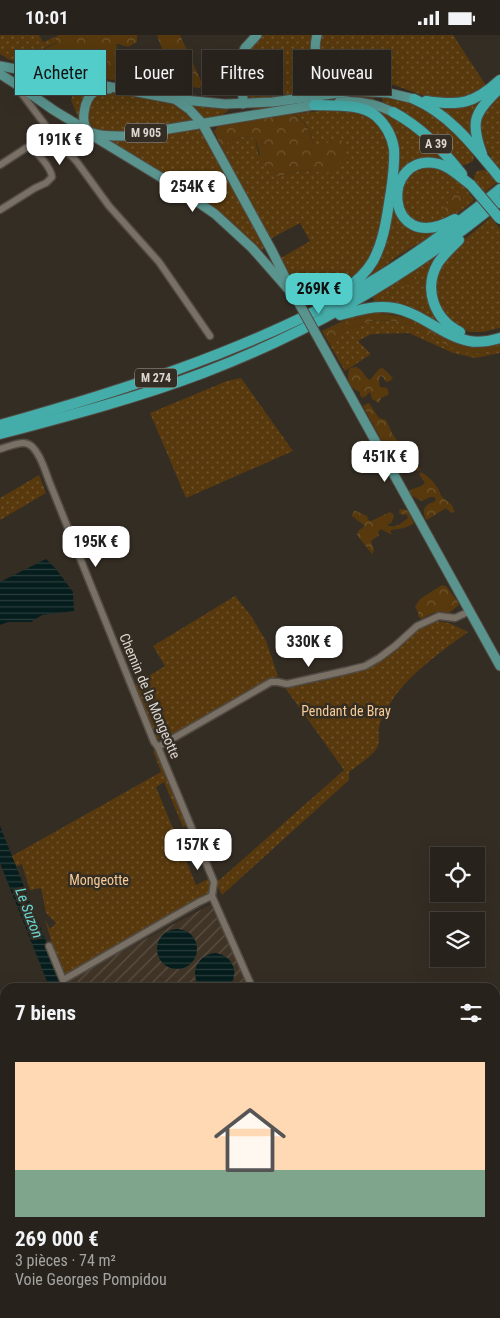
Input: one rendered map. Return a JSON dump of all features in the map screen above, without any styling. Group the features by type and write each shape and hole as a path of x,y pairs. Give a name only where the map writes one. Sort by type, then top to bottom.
{"highway":[{"path":"414,99 447,104 468,101 480,95 500,80"},
{"path":"485,161 476,137 475,121 482,106 500,87"},
{"name":"A 39","path":"414,99 448,119 497,175"},
{"path":"307,315 352,285 364,274 372,262 385,229 394,158 389,132 374,115 350,106 314,105"},
{"name":"A 39","path":"393,112 413,124 426,135 445,154 500,219"},
{"path":"471,185 443,166 430,163 420,165 412,168 403,176 398,188 397,201 408,221 424,228 439,226 479,212"},
{"name":"M 274","path":"0,434 106,405 203,373 280,341 360,299 444,245 500,189"},
{"name":"M 274","path":"0,425 66,407 151,380 238,347 352,292 479,212 500,201"},
{"path":"479,212 468,232 444,255 437,265 431,284 432,299 442,318 456,330 476,336 500,332"},
{"path":"316,323 358,310 386,307 412,313 463,339 476,342 500,338"}],"main road":[{"path":"243,104 242,55 245,48 257,35"},
{"path":"315,50 317,35"},
{"name":"M 905","path":"0,67 116,88"},
{"name":"M 905","path":"0,67 15,81"},
{"path":"0,74 15,83"},
{"path":"116,88 95,91 87,101 84,112 84,125 98,139 140,163 215,215 252,248 296,298"},
{"name":"M 905","path":"391,94 414,99"},
{"name":"M 905","path":"33,95 78,125 102,135 126,136 344,101 360,102 393,112"},
{"name":"M 905","path":"153,95 174,99 243,104 326,95"},
{"path":"174,99 189,109 202,123 296,298 500,666"},
{"path":"243,104 257,114"},
{"path":"212,142 212,131 219,121 243,104"},
{"path":"259,256 272,251"}],"street":[{"path":"23,95 109,206 158,262 210,336"},
{"path":"70,155 72,138 78,125"},
{"path":"0,165 30,148 35,151 52,172 52,177 50,181 0,210"},
{"name":"Chemin de la Mongeotte","path":"0,449 22,443 29,444 35,449 154,742 158,747 214,882 212,896 250,983"},
{"path":"158,747 271,682 288,684 365,665 379,658 417,626 439,616 455,618 470,611"},
{"path":"49,946 63,980 212,896"}],"shaded area":[{"path":"214,903 247,983 62,983"}],"green space":[{"path":"0,35 39,35 43,42 55,37 57,42 41,50 15,50 15,62 0,54"},
{"path":"59,35 137,35 137,42 128,47 116,44 116,81 106,79 106,50 42,50 57,43 55,37"},
{"path":"157,35 180,35 187,50 162,50"},
{"path":"263,35 313,35 311,50 293,50 293,95 257,100 248,97 247,95 283,95 283,50 248,50"},
{"path":"319,35 453,35 487,87 465,99 433,99 391,85 391,50 320,50"},
{"path":"192,61 202,83 200,88 192,87"},
{"path":"500,92 500,170 480,137 480,118"},
{"path":"106,93 153,97 170,101 180,106 195,120 125,132 99,131 88,124 86,116 94,95 106,95"},
{"path":"489,94 472,139 460,124 438,106"},
{"path":"72,95 95,95 80,123 76,120 78,117 71,100"},
{"path":"343,95 375,95 372,97 376,101 341,98 256,111 253,107"},
{"path":"383,96 410,101 443,120 472,150 473,161 460,165 384,104"},
{"path":"189,103 230,108 221,115 204,119"},
{"path":"373,108 404,123 428,143 444,160 426,161 396,182 397,161"},
{"path":"329,110 357,111 372,118 388,137 391,162 379,241 364,268 348,284 342,284 307,306 281,258 310,241 300,223 270,239 225,154 226,144 240,137 255,138 258,153 278,177 299,171 313,171 331,143 319,146 314,145 307,127 293,114"},
{"path":"290,113 306,126 314,145 338,140 345,143 347,148 346,154 334,170 324,173 299,171 273,177 264,164 255,138 244,137 232,140 226,144 225,154 214,131 219,125"},
{"path":"197,128 201,130 211,147 264,246 263,250 259,249 186,188 108,140"},
{"path":"426,167 443,170 464,186 474,200 463,210 425,225 409,217 402,205 401,187 413,172"},
{"path":"484,170 497,182 483,194 475,183 474,177 477,171"},
{"path":"455,192 462,194 462,204 447,213 444,209"},
{"path":"392,203 398,213 436,229 437,232 364,279"},
{"path":"491,217 500,229 500,328 483,332 470,332 445,317 435,295 436,276 450,254"},
{"path":"443,252 429,277 445,328 375,303 373,297"},
{"path":"414,276 418,278 417,282 408,287 405,285 405,282"},
{"path":"373,310 401,312 445,335 500,343 477,348 459,345 441,338 407,318 388,314 371,315 330,328 329,341 337,341 337,335 364,323 377,320 395,321 469,353 486,352 500,348 500,353 475,358 453,353 409,333 371,334 358,341 371,354 345,371 322,331 362,312"},
{"path":"374,314 392,315 409,319 442,338 461,346 472,348 485,347 500,343 500,348 486,352 469,353 457,350 408,325 395,321 377,320 364,323 337,335 338,341 329,341 327,338 326,331 331,328"},
{"path":"356,367 370,380 379,369 383,368 393,378 386,382 380,376 380,387 387,388 389,393 381,398 379,403 372,399 370,392 362,398 360,392 356,391 349,383 350,368"},
{"path":"241,378 293,451 186,498 150,413 227,381"},
{"path":"369,403 379,418 386,420 393,435 420,469 419,471 412,467 404,456 396,461 391,457 389,451 391,449 387,440 383,443 363,406"},
{"path":"421,472 433,482 442,497 451,504 454,512 451,513 446,508 427,520 425,518 425,507 436,499 430,497 422,501 412,496 409,491 425,483 419,474"},
{"path":"39,475 46,493 0,520 0,498"},
{"path":"400,509 407,510 414,523 390,531 392,534 381,529 378,532 379,535 371,541 374,551 372,554 357,535 359,530 365,526 352,516 354,511 367,516 368,520 371,521 390,512 394,517 388,526 395,526 408,518 407,515 400,514"},
{"path":"442,585 446,586 459,605 449,613 435,613 422,619 418,616 415,607 420,599"},
{"path":"235,596 251,616 266,641 278,676 166,740 158,739 154,735 134,685 165,666 153,646"},
{"name":"Pendant de Bray","path":"437,621 449,623 468,632 429,661 395,696 379,727 378,746 369,757 349,772 349,780 222,895 216,883 344,770 286,689 356,672 386,657 419,629"},
{"name":"Mongeotte","path":"155,750 187,824 184,827 164,782 156,787 196,885 210,878 212,885 209,894 69,975 63,975 50,944 51,940 45,920 50,929 56,923 46,913 41,888 30,890 22,864 16,866 12,856 161,772 153,751"}],"water":[{"path":"46,559 73,592 74,611 42,615 31,622 8,622 0,625 0,582"},
{"name":"Le Suzon","path":"0,826 59,974 60,983 48,983 0,863"},
{"path":"181,929 188,932 194,938 197,949 196,957 188,966 181,969 173,969 166,966 158,957 157,945 160,938 169,930"},
{"path":"209,954 221,954 230,961 234,971 231,983 198,983 195,976 197,965 199,961"}]}
